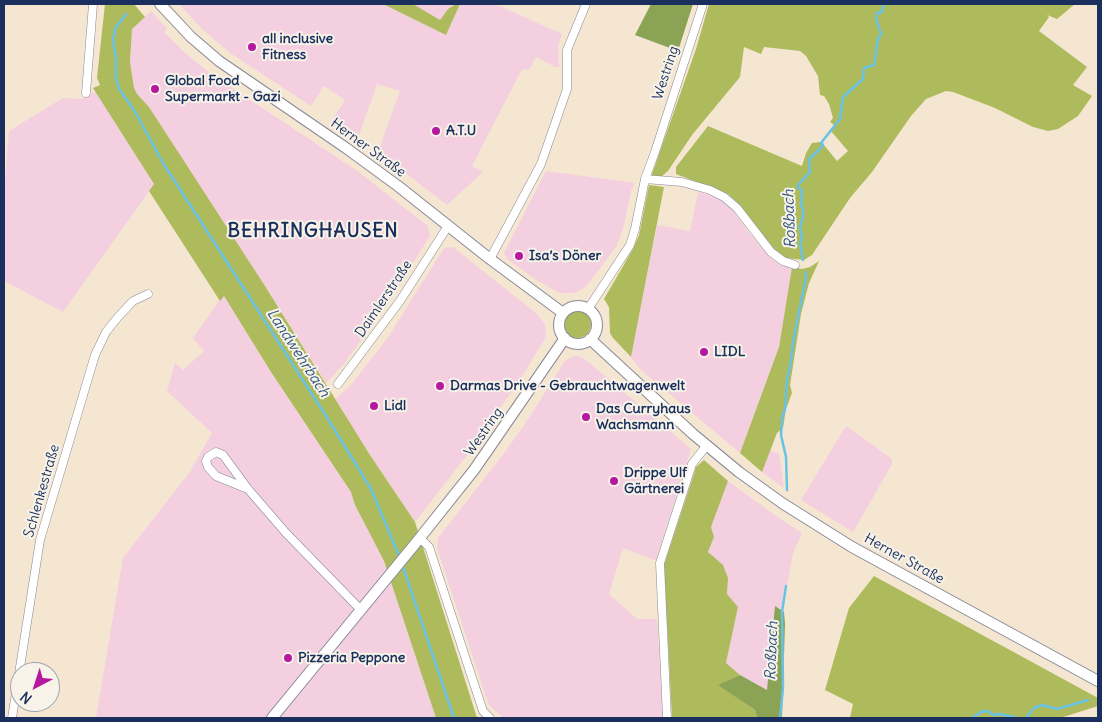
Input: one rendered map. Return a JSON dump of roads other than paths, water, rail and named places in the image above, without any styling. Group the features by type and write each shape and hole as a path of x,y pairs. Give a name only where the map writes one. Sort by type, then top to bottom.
{"main road":[{"name":"Herner Straße","path":"160,4 219,61 398,186 562,313"},
{"path":"573,306 588,309 594,316 595,332 590,338 580,343 574,343 565,338 561,334 559,325 562,313 573,306"},
{"name":"Westring","path":"272,718 418,541 501,433 565,338"},
{"name":"Herner Straße","path":"590,338 658,402 753,483 827,532 1098,681"}],"street":[{"path":"86,93 93,4"},
{"path":"490,259 540,164 566,89 566,50 586,4"},
{"name":"Westring","path":"588,309 630,245 645,180 703,4"},
{"path":"645,180 682,182 724,196 737,208 771,252 783,261 795,265"},
{"name":"Daimlerstraße","path":"338,384 400,301 448,226"},
{"name":"Schlenkestraße","path":"12,718 40,540 96,355 106,332 118,317 133,301 148,294"},
{"path":"667,718 660,563 692,464 707,445"},
{"path":"248,489 216,476 208,467 206,461 208,457 216,452 221,454 286,533 361,610"},
{"path":"418,541 429,547 483,711 490,718"}],"waterway":[{"name":"Roßbach","path":"803,260 800,243 802,239 800,227 803,217 801,205 802,190 798,188 798,185 810,172 809,159 821,148 823,145 821,143 840,119 843,97 863,79 864,68 874,65 878,39 881,34 876,18 877,13 882,12 884,4"},
{"name":"Landwehrbach","path":"126,14 116,27 113,40 116,58 116,78 119,89 134,110 163,163 371,489 400,558"},
{"name":"Roßbach","path":"787,490 786,457 781,435 782,418 785,409 787,380 806,272"},
{"name":"Landwehrbach","path":"402,564 454,718"},
{"name":"Roßbach","path":"780,718 783,688 782,612 786,586"},
{"path":"1026,718 1034,708 1042,705 1057,709 1088,700"},
{"path":"972,718 981,712 988,711 993,715 1000,714 1017,718"}],"place":[{"name":"all inclusive Fitness","path":"252,47"},
{"name":"Global Food Supermarkt - Gazi","path":"155,89"},
{"name":"A.T.U","path":"436,131"},
{"name":"Isa’s Döner","path":"519,256"},
{"name":"LIDL","path":"704,352"},
{"name":"Darmas Drive - Gebrauchtwagenwelt","path":"440,386"},
{"name":"Lidl","path":"374,406"},
{"name":"Das Curryhaus Wachsmann","path":"586,417"},
{"name":"Drippe Ulf Gärtnerei","path":"614,481"},
{"name":"Pizzeria Peppone","path":"288,658"}],"district":[{"name":"BEHRINGHAUSEN","path":"313,232"}]}
